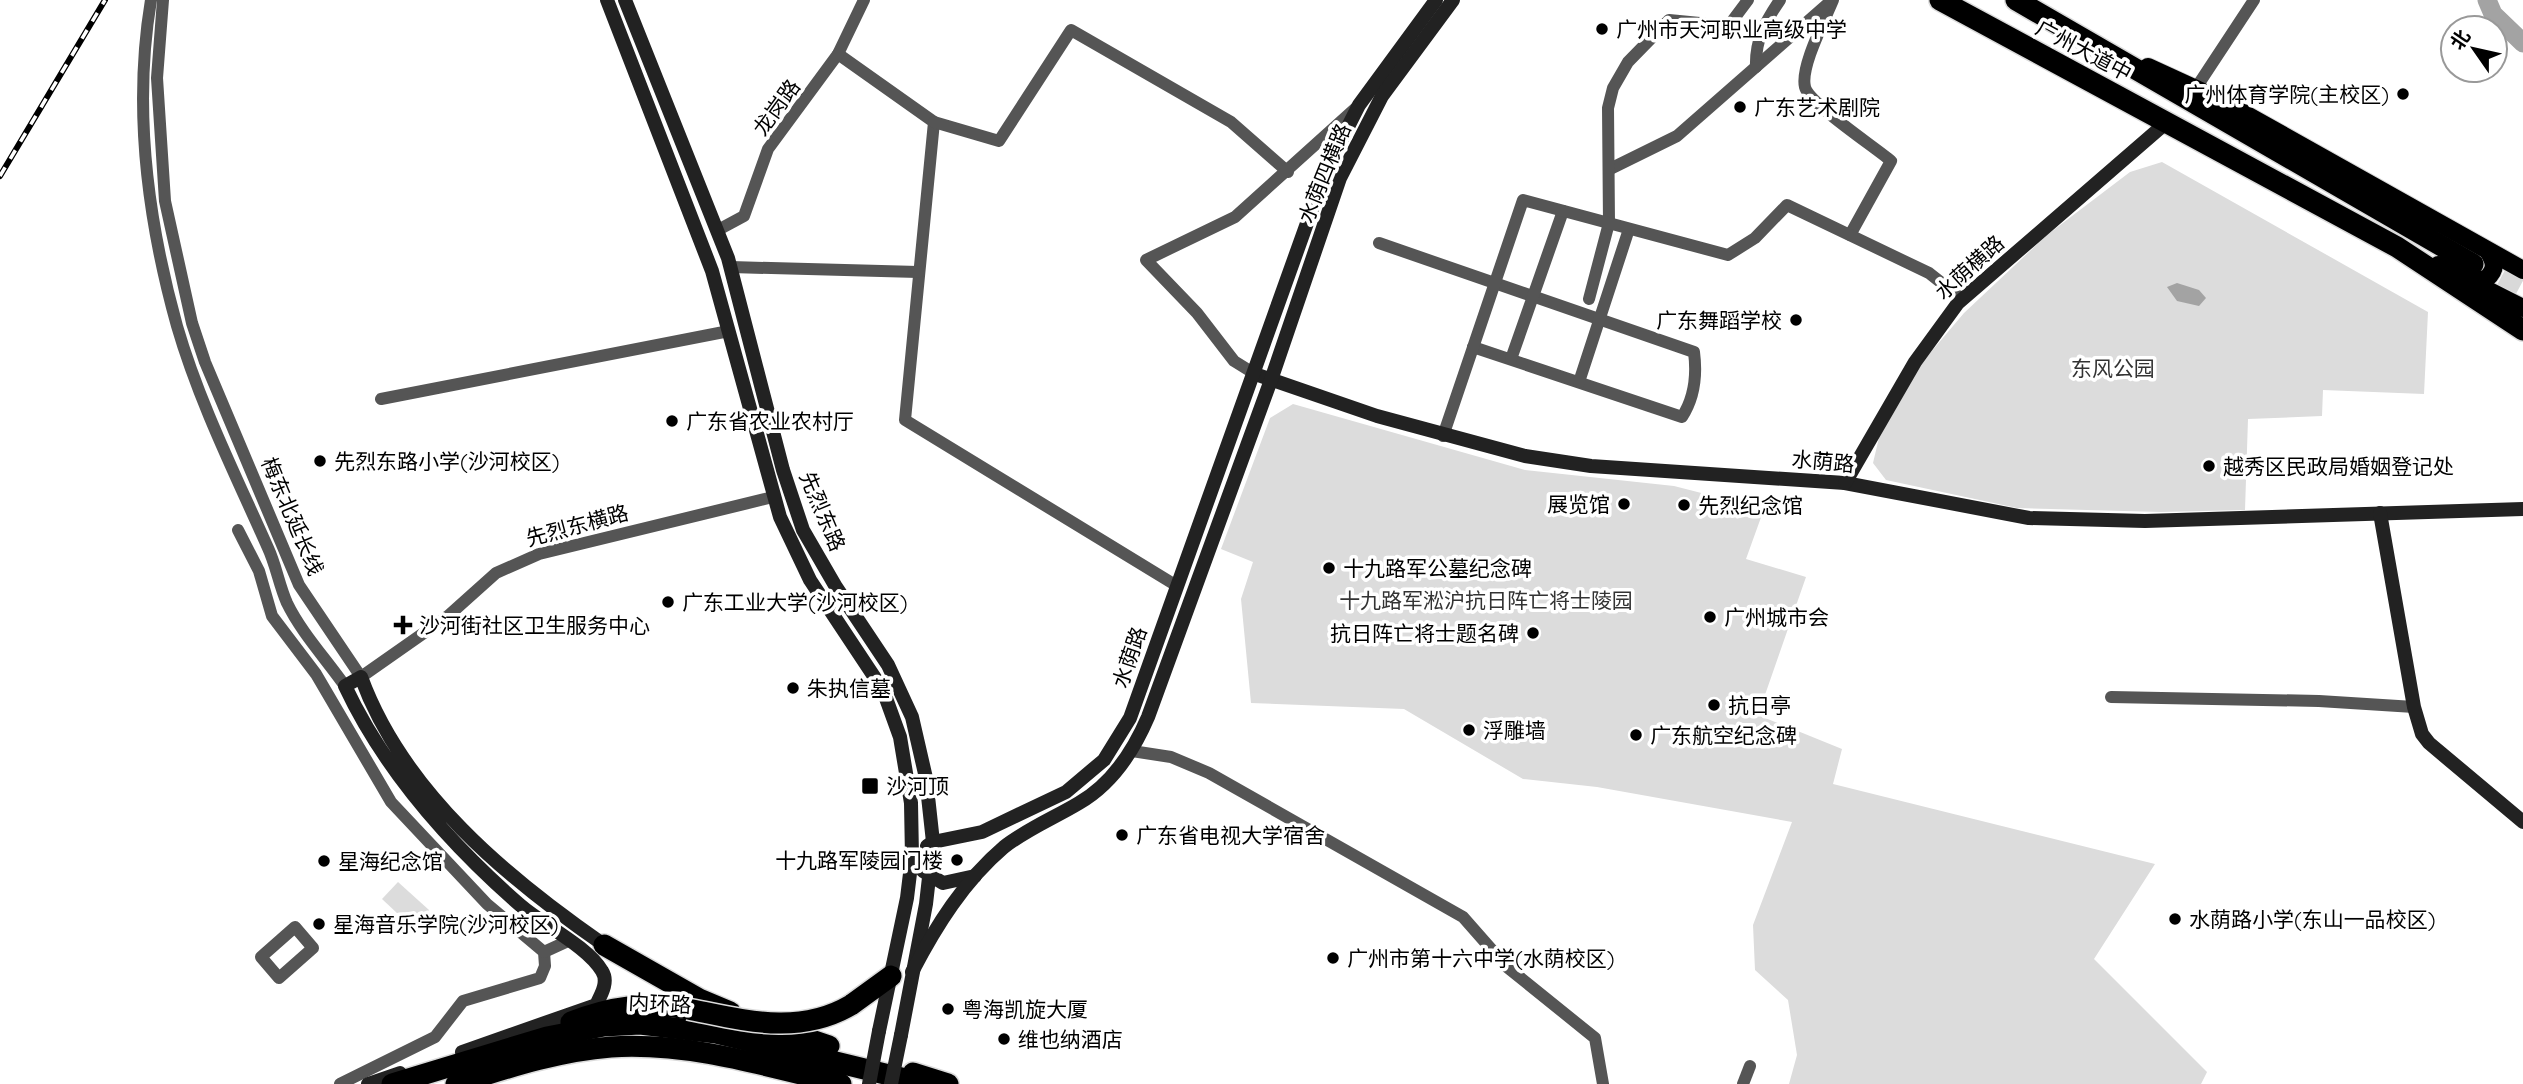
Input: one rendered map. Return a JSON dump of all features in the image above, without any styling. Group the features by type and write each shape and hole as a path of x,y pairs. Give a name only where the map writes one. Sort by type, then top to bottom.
{"highway":[{"name":"广州大道中","path":"1940,0 2397,247 2523,330"},
{"name":"广州大道中","path":"2016,0 2477,265"},
{"path":"604,946 723,1010 948,1084"},
{"path":"477,1057 624,1005 657,1004 776,1024 818,1019 851,1005 901,974"},
{"name":"内环路","path":"392,1084 566,1033 622,1025 687,1027 772,1045 926,1084"},
{"name":"内环路","path":"456,1084 573,1052 631,1046 706,1053 841,1084"}],"main road":[{"path":"2102,48 2196,88 2477,265 2523,308"},
{"path":"2397,247 2477,265 2523,270"}],"street":[{"name":"梅东北延长线","path":"151,0 142,83 151,198 178,328 243,492 273,558 287,604 345,685 385,756 413,794 493,880 539,921 596,962 605,974 604,990 596,1005 368,1084"},
{"name":"梅东北延长线","path":"163,0 157,78 163,184 176,258 205,362 299,585 361,677 373,709 408,763 457,824 503,871 604,946"},
{"name":"先烈东路","path":"607,0 704,248 773,497 799,561 891,707 905,764 912,857 901,974 901,1035 891,1084"},
{"name":"先烈东路","path":"625,0 731,267 780,458 803,530 836,587 888,665 912,717 928,794 933,842 929,877 901,974 879,1031 870,1084"},
{"name":"龙岗路","path":"718,230 744,216 768,149 838,54 864,0"},
{"name":"水荫四横路","path":"1255,374 1326,170 1359,105 1436,0"},
{"name":"水荫四横路","path":"1271,380 1340,178 1359,137 1382,96 1453,0"},
{"path":"1588,299 1609,223 1608,108 1613,88 1628,62 1669,19 1710,24 1724,32 1748,0"},
{"path":"1756,67 1755,46 1766,21 1780,0"},
{"path":"1610,169 1677,136 1833,0"},
{"path":"1833,0 1805,76 1805,87 1818,104 1891,161 1850,235"},
{"path":"2196,88 2254,0"},
{"path":"838,54 934,121 999,141 1071,30 1231,122 1289,172"},
{"path":"1255,374 1234,361 1197,313 1146,260 1235,218 1289,172 1359,105"},
{"path":"934,121 905,420 1177,586"},
{"name":"水荫横路","path":"1845,483 1915,362 1944,319 1962,299 2167,122"},
{"path":"151,198 163,184"},
{"path":"1443,436 1522,200 1728,255 1755,239 1787,205 1929,272 1962,299"},
{"path":"1511,359 1563,211"},
{"path":"1579,382 1629,229"},
{"path":"1379,243 1694,352 1697,373 1688,407 1682,417 1473,347"},
{"path":"731,267 918,272"},
{"path":"724,313 743,307"},
{"path":"381,399 729,331"},
{"name":"水荫路","path":"912,857 933,842 982,832 1066,792 1104,760 1130,718 1255,374 1443,436 1525,456 1591,466 1845,483 2029,518 2145,521 2523,509"},
{"name":"水荫路","path":"901,974 977,875 1015,839 1095,791 1132,751 1148,717 1271,380"},
{"path":"243,492 257,485"},
{"name":"先烈东横路","path":"345,685 361,677 447,616 496,573 539,554 773,497"},
{"path":"2380,513 2413,707 2423,734 2429,743 2519,819"},
{"path":"238,530 259,571 272,616 316,674 391,802 487,904 544,952 545,966 540,978 463,1001 435,1037 340,1084"},
{"path":"272,616 287,604"},
{"path":"2112,696 2319,701 2413,707"},
{"path":"1132,751 1171,757 1209,773 1463,917 1507,967 1595,1038 1603,1084"},
{"path":"912,857 929,877 950,883 977,875"},
{"path":"544,952 568,941"},
{"path":"1743,1084 1750,1066"}],"green space":[{"name":"东风公园","path":"2162,162 2428,312 2424,394 2323,390 2322,416 2248,419 2245,510 2161,512 2017,508 1886,480 1873,463 1882,425 1914,372 1964,313 2047,235 2130,172"},
{"name":"十九路军淞沪抗日阵亡将士陵园","path":"1293,404 1525,470 1674,486 1764,509 1746,559 1806,577 1758,715 1842,749 1833,784 2155,864 2094,959 2207,1072 2201,1084 1789,1084 1797,1055 1788,1000 1755,970 1753,925 1792,822 1597,787 1523,779 1404,709 1251,703 1241,599 1253,562 1221,549 1270,418"},
{"path":"398,882 429,910 413,928 382,899"}],"shaded area":[{"path":"2177,283 2199,290 2206,298 2199,306 2177,301 2167,287"}],"waterway":[{"path":"2487,0 2493,14 2523,43"}],"tunnel":[{"path":"2473,264 2523,291"}],"railway":[{"path":"0,176 105,0"}],"place":[{"name":"广州市天河职业高级中学","path":"1602,29"},
{"name":"广州体育学院(主校区)","path":"2403,94"},
{"name":"广东艺术剧院","path":"1740,107"},
{"name":"广东舞蹈学校","path":"1796,320"},
{"name":"广东省农业农村厅","path":"672,421"},
{"name":"先烈东路小学(沙河校区)","path":"320,461"},
{"name":"越秀区民政局婚姻登记处","path":"2209,466"},
{"name":"展览馆","path":"1624,504"},
{"name":"先烈纪念馆","path":"1684,505"},
{"name":"十九路军公墓纪念碑","path":"1329,568"},
{"name":"广东工业大学(沙河校区)","path":"668,602"},
{"name":"广州城市会","path":"1710,617"},
{"name":"沙河街社区卫生服务中心","path":"403,625"},
{"name":"抗日阵亡将士题名碑","path":"1533,633"},
{"name":"朱执信墓","path":"793,688"},
{"name":"抗日亭","path":"1714,705"},
{"name":"浮雕墙","path":"1469,730"},
{"name":"广东航空纪念碑","path":"1636,735"},
{"name":"沙河顶","path":"870,786"},
{"name":"广东省电视大学宿舍","path":"1122,835"},
{"name":"十九路军陵园门楼","path":"957,860"},
{"name":"星海纪念馆","path":"324,861"},
{"name":"水荫路小学(东山一品校区)","path":"2175,919"},
{"name":"星海音乐学院(沙河校区)","path":"319,924"},
{"name":"广州市第十六中学(水荫校区)","path":"1333,958"},
{"name":"粤海凯旋大厦","path":"948,1009"},
{"name":"维也纳酒店","path":"1004,1039"}]}
